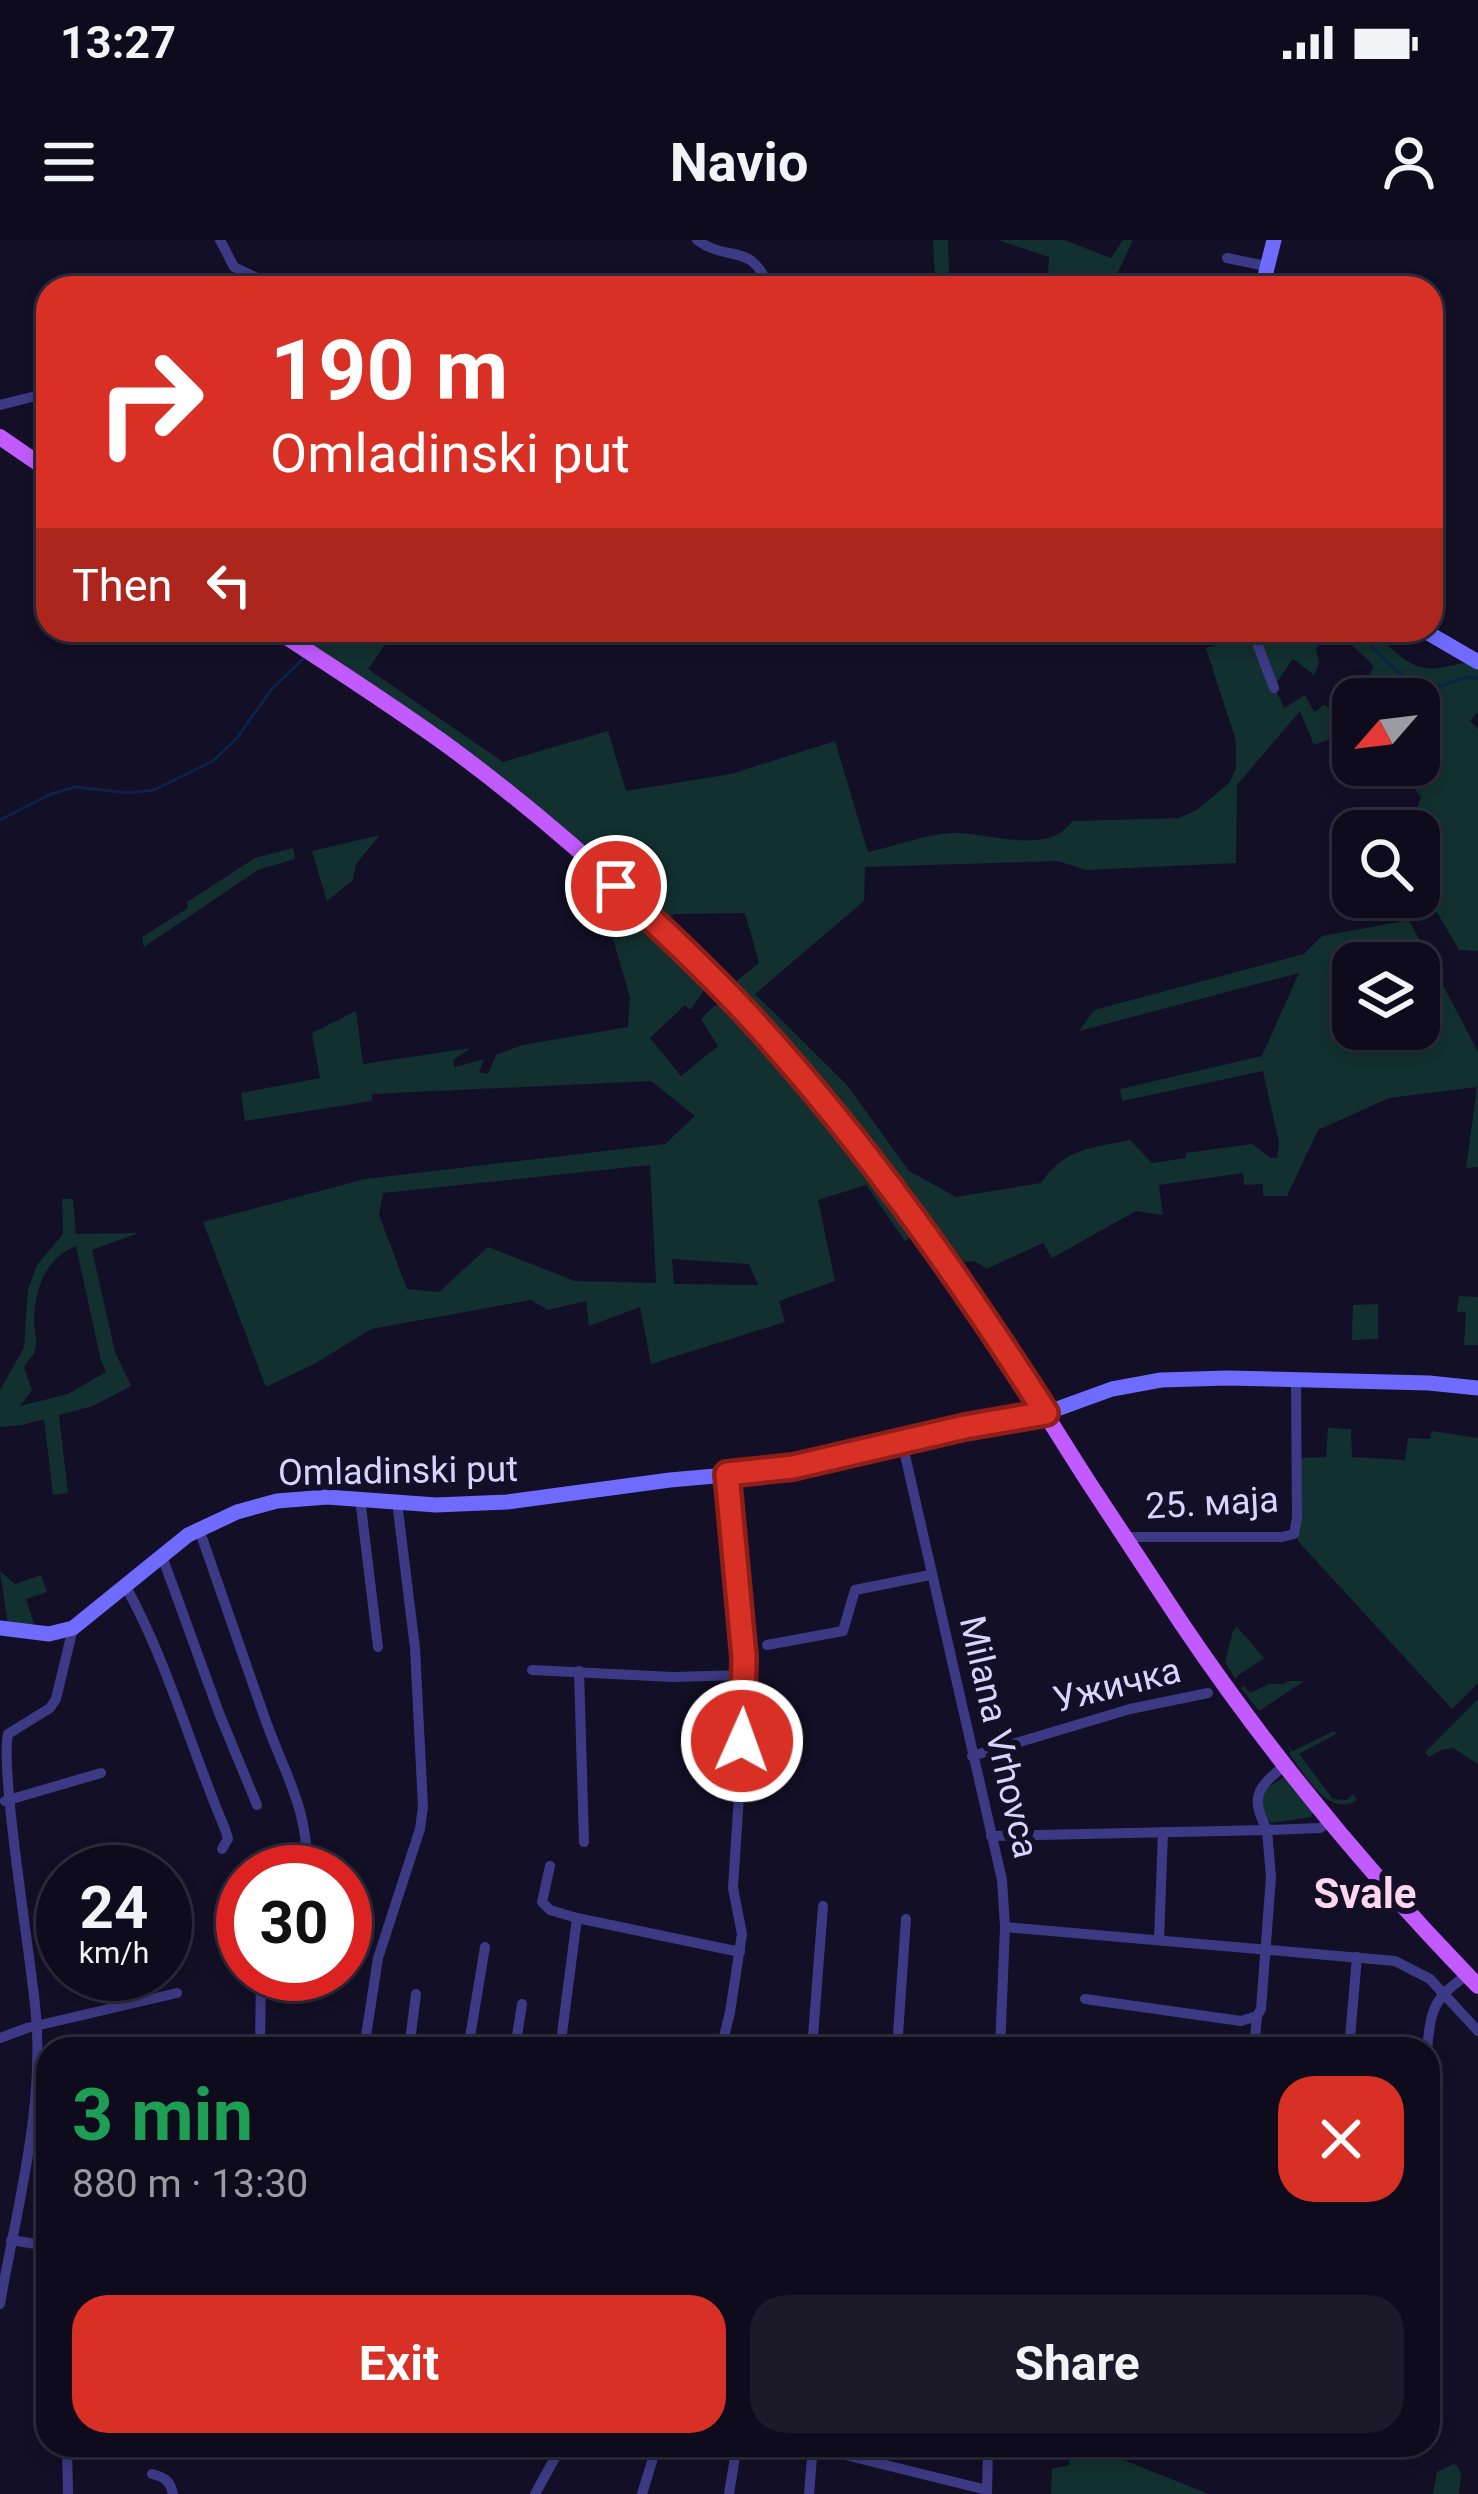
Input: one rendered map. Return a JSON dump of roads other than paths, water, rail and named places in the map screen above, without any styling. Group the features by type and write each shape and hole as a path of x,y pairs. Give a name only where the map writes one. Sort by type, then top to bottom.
{"main road":[{"path":"0,437 36,462"},
{"path":"294,642 451,748 535,815 734,1000 821,1099 916,1220 1213,1668 1331,1820 1473,1981"}],"street":[{"path":"220,240 234,267 253,276"},
{"path":"697,240 708,247 747,250 760,262 765,276"},
{"path":"1265,276 1274,240"},
{"path":"1227,258 1267,266"},
{"path":"0,406 36,396"},
{"path":"1257,642 1274,688"},
{"path":"1443,642 1478,662"},
{"path":"1046,1413 1112,1389 1161,1380 1429,1383 1478,1388"},
{"name":"25. маја","path":"1125,1537 1294,1534 1298,1519 1297,1380"},
{"name":"Omladinski put","path":"73,1628 199,1529 277,1501 327,1496 436,1505 508,1502 793,1467 1046,1413"},
{"name":"Milana Vrhovca","path":"902,1442 1002,1880 1000,2037"},
{"path":"724,2037 742,1934 733,1888 745,1675 727,1474"},
{"path":"360,1498 378,1647"},
{"path":"366,2037 379,1958 420,1829 424,1787 415,1648 397,1502"},
{"path":"199,1529 301,1808 307,1845"},
{"path":"162,1556 256,1805"},
{"path":"766,1645 836,1634 846,1626 855,1590 930,1575"},
{"path":"126,1587 143,1618 225,1828 225,1845"},
{"path":"0,1628 49,1634 73,1628 56,1699 50,1708 16,1728 4,1743 2,1756 39,2037"},
{"path":"532,1670 673,1677 745,1675"},
{"path":"579,1671 584,1842"},
{"name":"Ужичка","path":"972,1756 1130,1709 1208,1693"},
{"path":"1255,2037 1271,1877 1267,1830 1256,1796 1286,1764"},
{"path":"5,1801 101,1773"},
{"path":"991,1836 1320,1828 1331,1820"},
{"path":"1159,1940 1163,1832"},
{"path":"550,1866 542,1894 544,1907 740,1952"},
{"path":"813,2037 823,1906"},
{"path":"562,2037 577,1918"},
{"path":"898,2037 906,1919"},
{"path":"1005,1927 1395,1961 1430,1979 1478,2031"},
{"path":"470,2037 485,1947"},
{"path":"1350,2037 1357,1958"},
{"path":"1428,2037 1431,2012 1444,1992 1473,1981"},
{"path":"411,2037 416,1994"},
{"path":"1084,1999 1241,2021 1257,2016"},
{"path":"0,2038 143,2001"},
{"path":"260,2037 261,2001"},
{"path":"517,2037 522,2004"},
{"path":"0,2304 36,2103"},
{"path":"11,2240 36,2244"},
{"path":"67,2457 68,2494"},
{"path":"535,2494 555,2457"},
{"path":"642,2494 653,2457"},
{"path":"729,2494 735,2457"},
{"path":"809,2494 812,2457"},
{"path":"855,2457 987,2492 988,2457"},
{"path":"152,2474 164,2477 172,2494"}],"waterway":[{"path":"311,646 314,642"},
{"path":"1368,642 1401,674 1422,686 1478,678"},
{"path":"0,820 75,787 129,793 154,790 213,761 303,659"}],"district":[{"name":"Svale","path":"1365,1893"}]}
